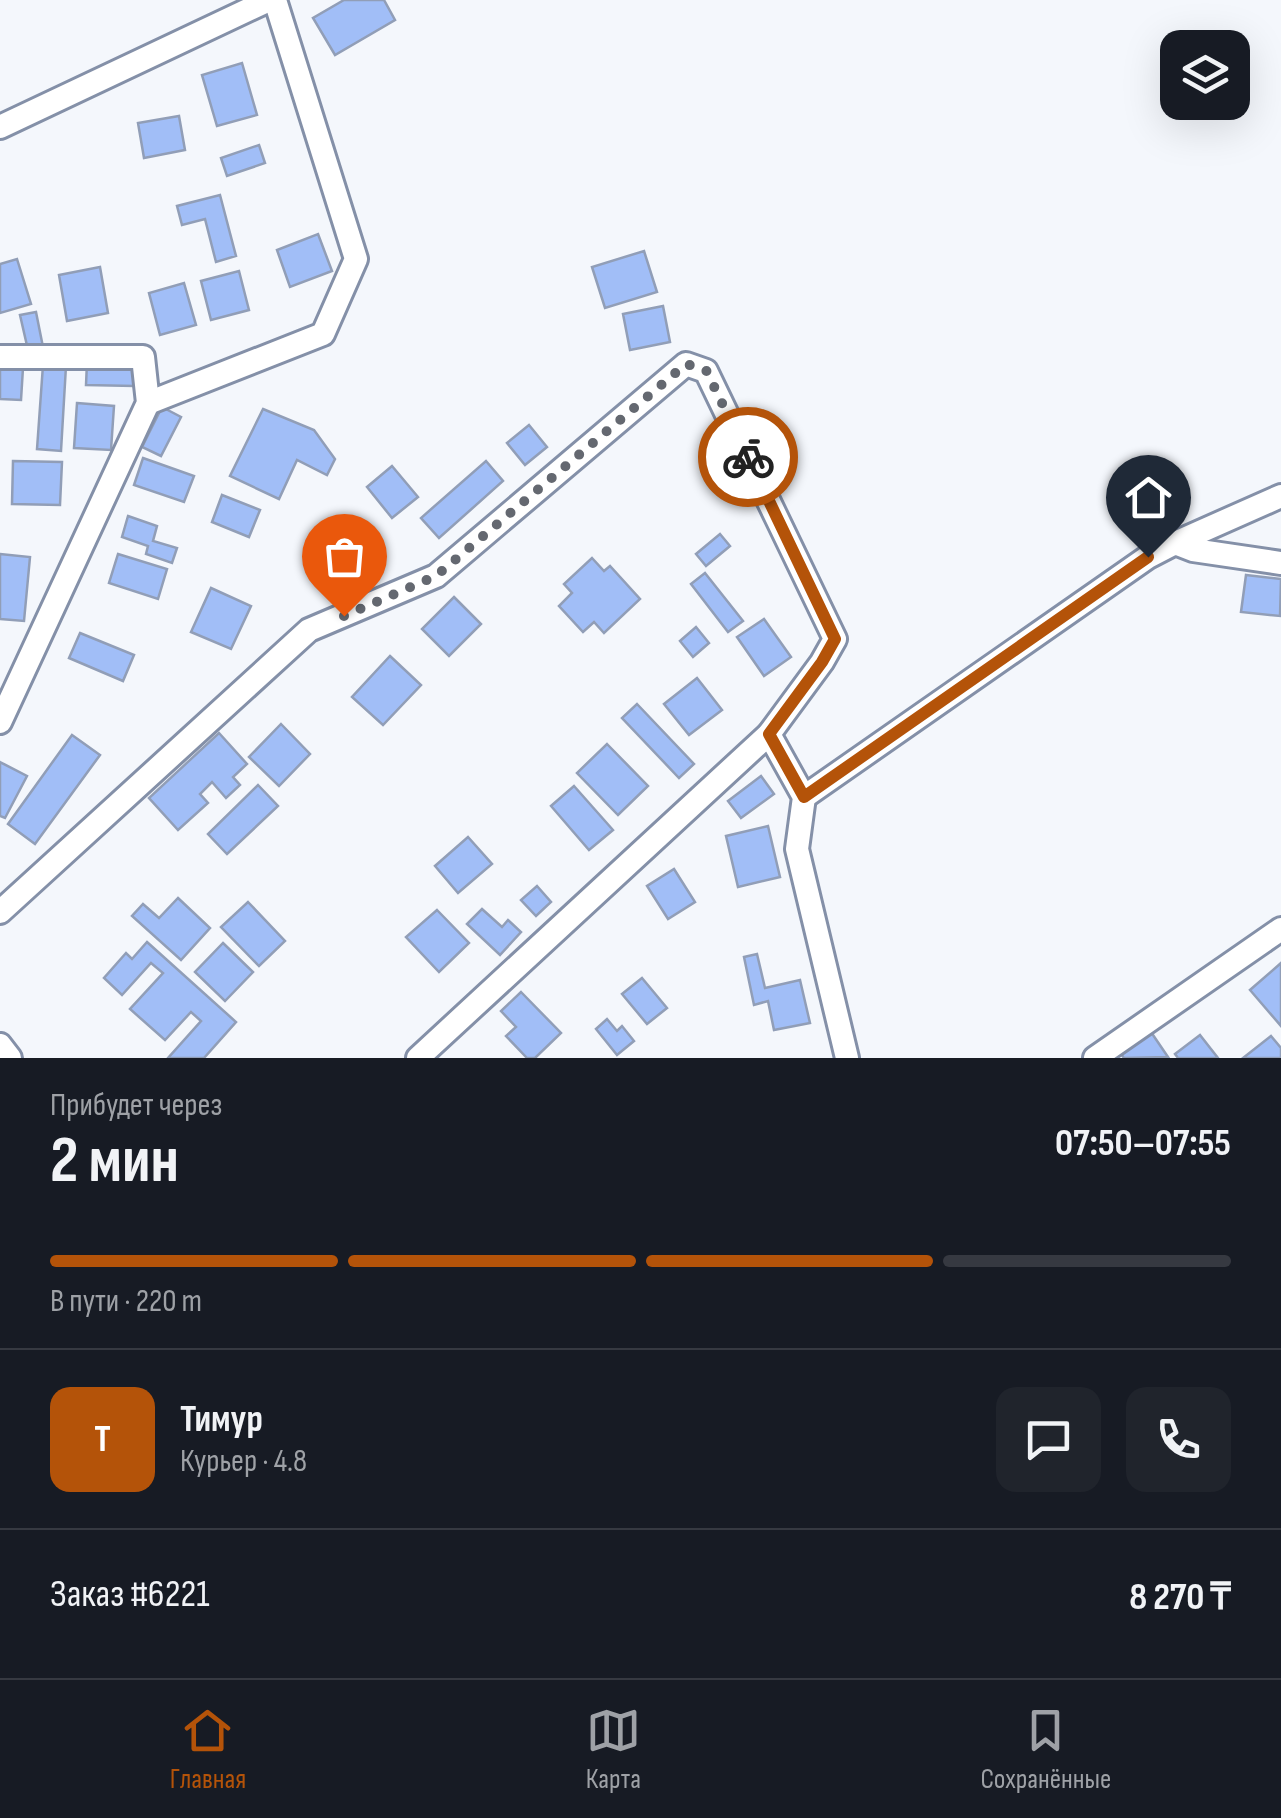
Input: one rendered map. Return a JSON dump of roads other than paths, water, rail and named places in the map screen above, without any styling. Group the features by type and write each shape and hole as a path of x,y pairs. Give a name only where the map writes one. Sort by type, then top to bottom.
{"street":[{"path":"0,126 272,0 356,259 322,334 148,403"},
{"path":"0,357 143,356 148,403 12,670 0,722"},
{"path":"0,912 309,630 436,576 686,364 706,370 835,639 769,734 418,1058"},
{"path":"804,797 1148,557 1281,496"},
{"path":"1175,543 1194,550 1281,563"},
{"path":"769,734 804,797 797,849 848,1058"},
{"path":"1096,1058 1281,929"},
{"path":"0,1044 10,1058"}]}
